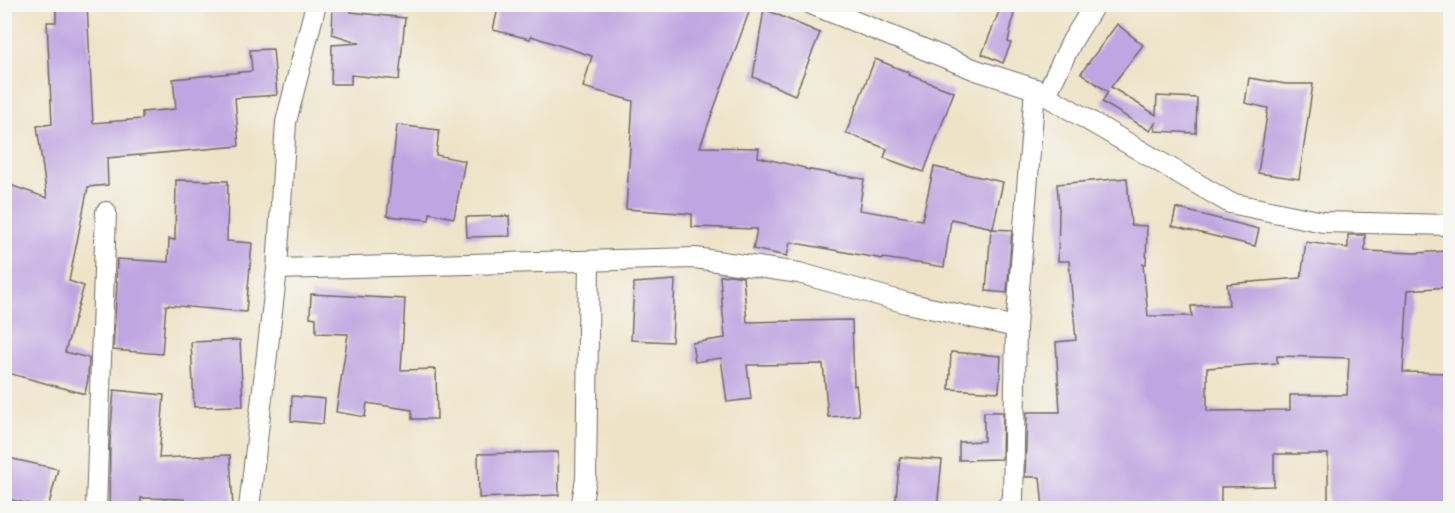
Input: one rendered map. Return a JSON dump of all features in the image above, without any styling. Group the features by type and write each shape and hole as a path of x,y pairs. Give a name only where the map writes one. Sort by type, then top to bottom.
{"street":[{"path":"249,508 277,269 285,122 316,4"},
{"path":"811,4 976,70 1040,92 1230,203 1323,222 1450,225"},
{"path":"1006,508 1013,499 1016,327 1040,92 1095,4"},
{"path":"96,508 106,212"},
{"path":"277,269 695,258 799,273 907,303 1016,327"},
{"path":"581,508 585,479 589,261"}],"building":[{"path":"56,4 87,4 93,123 142,119 142,112 176,109 173,79 252,71 250,50 273,49 277,95 235,98 239,146 107,158 108,185 88,187 69,281 84,286 65,352 89,358 85,394 4,372 4,203 10,185 47,198 37,126 52,124 47,22 56,22"},
{"path":"499,4 752,4 700,147 759,148 758,157 805,169 864,179 859,210 922,220 934,167 1003,182 993,228 951,219 944,267 883,259 790,242 787,256 753,249 757,229 692,227 692,214 626,209 633,101 583,87 592,56 531,36 530,39 493,30"},
{"path":"1002,4 1016,4 1008,42 1011,43 1003,63 982,54"},
{"path":"333,5 351,6 351,12 405,18 399,80 351,75 351,84 331,84 332,45 360,43 332,34"},
{"path":"764,9 820,33 795,95 753,77"},
{"path":"1117,24 1143,45 1111,87 1156,115 1157,96 1197,98 1196,133 1155,131 1156,122 1150,131 1102,102 1108,92 1081,73"},
{"path":"875,59 954,92 924,172 884,158 887,149 846,133"},
{"path":"1249,78 1286,84 1313,84 1299,179 1258,173 1268,108 1245,103"},
{"path":"397,125 439,130 436,155 465,161 454,218 430,213 429,220 387,216"},
{"path":"1127,178 1131,225 1147,226 1146,264 1143,264 1148,316 1192,316 1191,306 1229,305 1227,284 1301,278 1306,242 1348,248 1348,235 1365,235 1365,251 1416,253 1446,251 1449,287 1408,290 1403,372 1450,373 1450,508 1328,508 1328,454 1274,454 1274,486 1221,487 1221,507 1043,508 1040,477 1025,477 1027,412 1060,412 1056,342 1076,340 1069,261 1058,261 1057,184","holes":["1277,356 1349,358 1347,395 1290,395 1290,410 1207,411 1207,368 1277,363"]},
{"path":"176,180 228,181 227,241 252,243 246,312 166,305 162,354 113,350 117,259 168,262 169,239 175,240"},
{"path":"1176,208 1259,229 1255,246 1172,226"},
{"path":"509,216 510,236 467,237 466,217"},
{"path":"991,229 1012,230 1007,293 986,291"},
{"path":"720,276 743,277 747,322 852,320 854,386 856,385 859,415 828,417 823,364 747,365 751,399 727,402 721,358 695,362 692,343 725,338"},
{"path":"675,280 672,342 631,340 634,283"},
{"path":"311,294 405,299 401,370 436,369 437,419 412,419 412,410 367,403 365,417 336,412 348,334 316,333 316,318 310,317"},
{"path":"240,340 243,406 194,407 191,342"},
{"path":"951,352 1001,356 999,392 949,389"},
{"path":"114,390 164,395 159,458 230,455 233,508 185,508 184,499 141,498 141,508 109,508 110,441"},
{"path":"292,396 325,399 323,424 291,421"},
{"path":"984,412 1003,412 1002,459 959,460 959,442 984,441"},
{"path":"558,452 559,495 479,498 478,454"},
{"path":"4,457 58,469 48,508 4,498"},
{"path":"900,457 942,460 937,508 895,508"}]}
